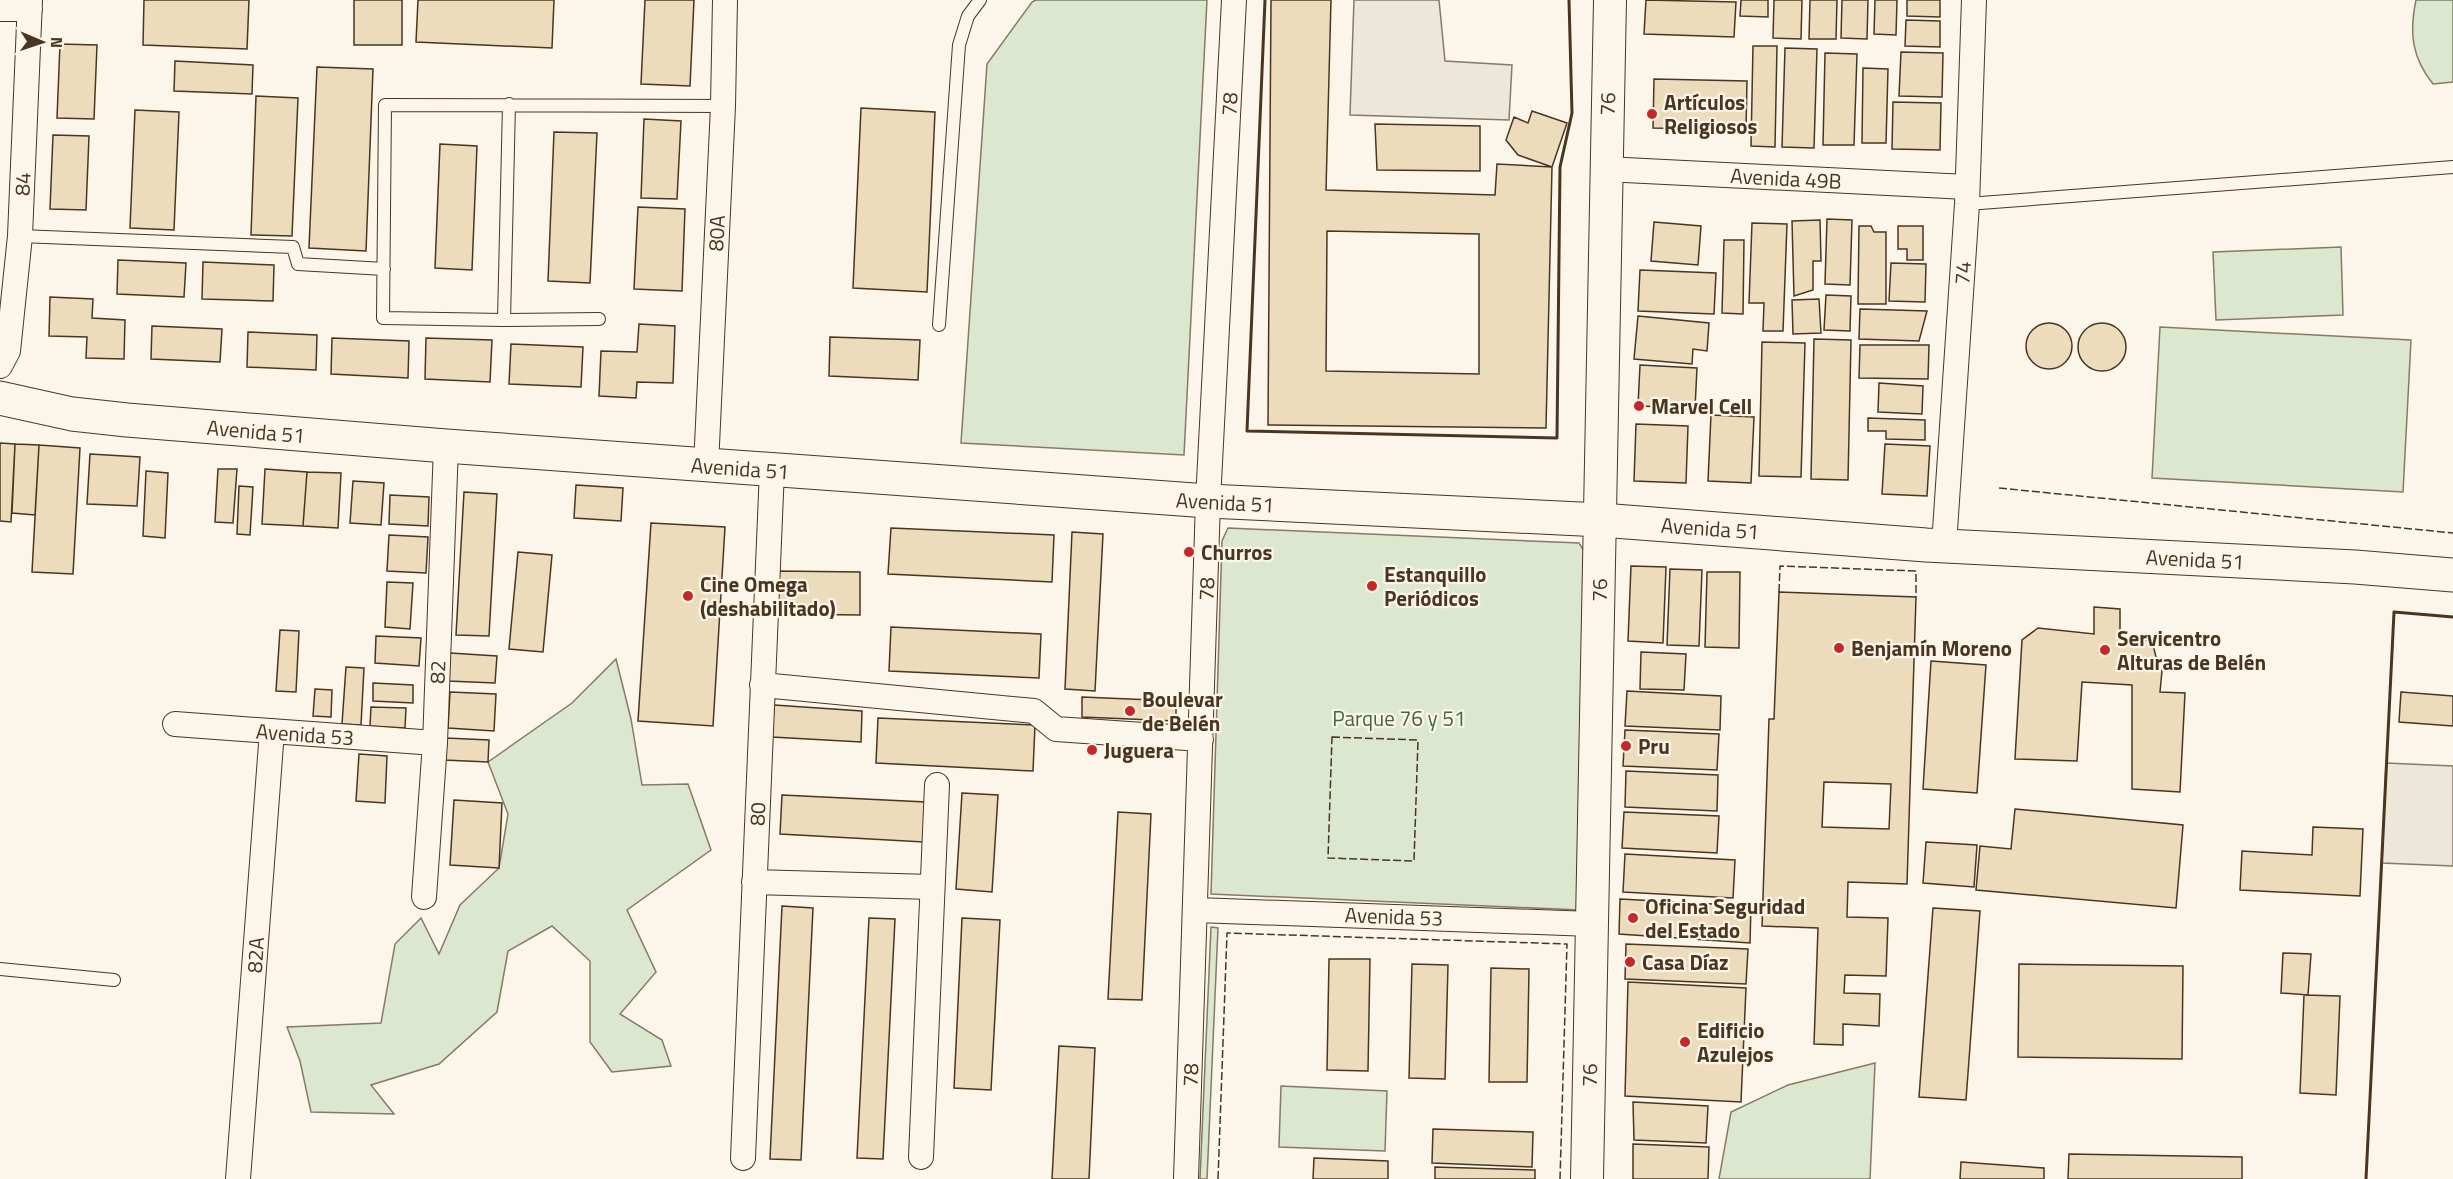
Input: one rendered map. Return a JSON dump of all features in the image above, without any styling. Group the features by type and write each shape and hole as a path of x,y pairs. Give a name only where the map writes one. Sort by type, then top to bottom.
{"main road":[{"name":"Avenida 51","path":"0,398 83,415 706,466 1209,501 1601,520 1944,546 2355,567 2453,575"}],"street":[{"name":"80A","path":"706,466 723,106 725,0"},
{"name":"78","path":"1186,1179 1209,501 1234,0"},
{"name":"76","path":"1587,1179 1610,0"},
{"name":"74","path":"1944,546 1967,196 1974,0"},
{"path":"0,9 30,5"},
{"name":"84","path":"0,366 8,351 20,236 30,5"},
{"name":"Avenida 49B","path":"1605,169 1967,196"},
{"name":"82","path":"424,897 435,743 446,446"},
{"name":"80","path":"743,1158 772,470"},
{"path":"762,685 1034,711 1056,729 1201,739"},
{"name":"Avenida 53","path":"175,724 435,743"},
{"name":"82A","path":"238,1179 272,731"},
{"path":"921,1157 937,785"},
{"path":"754,882 932,887"},
{"name":"Avenida 53","path":"1196,910 1592,924"}],"lane":[{"path":"939,325 959,45 968,16 980,0"},
{"path":"504,320 509,104"},
{"path":"599,319 382,318 386,105 723,106"},
{"path":"1967,196 2453,167"},
{"path":"20,236 293,247 298,264 384,269"},
{"path":"0,969 114,980"}],"green space":[{"path":"1036,0 1207,0 1184,455 961,443 987,64 1032,2"},
{"path":"2416,0 2453,0 2453,82 2433,84 2420,65 2413,34"},
{"path":"2341,247 2343,315 2216,320 2213,252"},
{"path":"2160,327 2411,340 2403,492 2152,478"},
{"name":"Parque 76 y 51","path":"1228,528 1579,543 1586,554 1580,910 1211,894 1222,541"},
{"path":"616,659 631,719 642,785 688,784 711,850 627,910 656,972 620,1014 662,1040 671,1066 612,1072 590,1042 590,961 552,926 508,951 497,1012 439,1064 371,1085 394,1114 311,1112 300,1061 287,1027 381,1023 395,944 421,918 439,954 460,905 499,868 508,814 488,762 572,703"},
{"path":"1211,927 1218,928 1207,1179 1200,1179"},
{"path":"1875,1063 1870,1179 1719,1179 1731,1112 1788,1085"},
{"path":"1281,1086 1387,1091 1385,1151 1279,1147"}],"shaded area":[{"path":"1354,0 1439,0 1445,61 1512,65 1509,120 1350,115"},
{"path":"2386,763 2453,766 2453,866 2382,863"}],"building":[{"path":"144,0 249,0 247,49 143,45"},
{"path":"354,0 402,0 402,45 354,45"},
{"path":"418,0 554,0 552,48 416,42"},
{"path":"645,0 694,0 690,86 641,84"},
{"path":"1271,0 1331,0 1326,190 1495,195 1497,164 1552,167 1546,428 1268,425","holes":["1327,231 1479,234 1479,374 1326,371"]},
{"path":"1646,0 1736,2 1734,37 1644,34"},
{"path":"1741,0 1768,0 1768,17 1740,16"},
{"path":"1774,0 1802,0 1801,39 1773,38"},
{"path":"1810,0 1837,0 1836,39 1809,39"},
{"path":"1842,0 1868,0 1867,39 1841,38"},
{"path":"1875,0 1897,0 1896,35 1874,34"},
{"path":"1907,0 1940,0 1940,17 1907,16"},
{"path":"1906,20 1940,21 1940,47 1905,46"},
{"path":"60,44 97,45 94,119 57,118"},
{"path":"1753,46 1777,46 1775,147 1751,146"},
{"path":"1785,48 1817,49 1814,148 1782,147"},
{"path":"1901,52 1943,53 1942,97 1899,96"},
{"path":"1825,53 1857,54 1854,145 1823,145"},
{"path":"175,61 253,65 252,94 174,91"},
{"path":"317,67 373,69 366,251 309,248"},
{"path":"1863,68 1888,69 1886,143 1862,143"},
{"path":"1654,79 1747,81 1746,130 1653,128"},
{"path":"256,96 298,98 292,236 251,235"},
{"path":"1893,102 1941,103 1940,150 1892,149"},
{"path":"861,108 935,112 927,292 853,288"},
{"path":"135,110 179,112 174,230 130,228"},
{"path":"1532,111 1567,123 1552,167 1518,155 1506,140 1514,117 1528,123"},
{"path":"644,119 681,121 677,199 641,198"},
{"path":"1375,124 1480,126 1480,171 1377,170"},
{"path":"554,132 597,133 590,283 548,281"},
{"path":"53,135 89,136 86,210 50,209"},
{"path":"440,144 477,146 472,270 435,268"},
{"path":"638,207 685,209 682,291 634,289"},
{"path":"1827,219 1852,220 1850,285 1825,284"},
{"path":"1820,220 1821,261 1813,261 1813,290 1794,296 1792,221"},
{"path":"1654,222 1701,226 1698,265 1651,261"},
{"path":"1752,223 1787,224 1783,331 1763,331 1764,303 1749,303"},
{"path":"1859,226 1871,226 1874,232 1886,232 1886,304 1858,304"},
{"path":"1898,226 1923,226 1923,260 1907,260 1907,249 1898,249"},
{"path":"1724,240 1744,240 1743,314 1722,313"},
{"path":"118,260 186,263 184,297 117,294"},
{"path":"203,262 274,265 273,301 202,299"},
{"path":"1891,263 1926,264 1925,302 1889,301"},
{"path":"1640,270 1716,273 1714,314 1638,311"},
{"path":"1826,295 1851,296 1850,331 1824,330"},
{"path":"50,297 93,299 92,318 125,320 124,359 86,358 87,337 49,336"},
{"path":"1819,299 1821,333 1793,334 1792,300"},
{"path":"1860,309 1927,311 1919,341 1859,339"},
{"path":"1638,316 1709,323 1707,351 1693,349 1692,364 1634,359"},
{"path":"2049,323 2065,330 2072,346 2065,362 2049,369 2033,362 2026,346 2033,330"},
{"path":"2102,323 2119,330 2126,347 2119,364 2102,371 2085,364 2078,347 2085,330"},
{"path":"639,324 675,326 673,383 637,382 636,398 599,396 601,351 637,352"},
{"path":"152,326 222,329 220,362 151,359"},
{"path":"248,332 317,335 316,370 247,367"},
{"path":"830,337 920,340 918,380 829,376"},
{"path":"332,338 409,341 408,378 331,374"},
{"path":"426,338 492,340 490,382 425,379"},
{"path":"1814,339 1851,340 1848,480 1811,479"},
{"path":"1762,342 1805,343 1801,477 1759,476"},
{"path":"511,344 583,347 581,387 509,384"},
{"path":"1860,345 1929,345 1928,379 1859,378"},
{"path":"1640,365 1697,368 1695,408 1638,406"},
{"path":"1879,383 1923,386 1922,414 1878,412"},
{"path":"1711,415 1754,417 1751,483 1708,481"},
{"path":"1868,418 1925,420 1925,440 1886,439 1886,431 1868,431"},
{"path":"1636,424 1688,426 1686,483 1634,481"},
{"path":"0,443 15,444 11,522 0,521"},
{"path":"15,444 39,445 35,515 12,513"},
{"path":"1885,444 1930,446 1927,496 1882,494"},
{"path":"39,445 80,448 73,574 32,572"},
{"path":"90,454 140,457 137,506 87,504"},
{"path":"218,469 237,469 233,523 215,522"},
{"path":"265,469 307,472 303,526 262,524"},
{"path":"146,471 168,473 165,538 143,536"},
{"path":"307,472 341,473 338,528 303,526"},
{"path":"353,481 384,483 381,525 350,523"},
{"path":"576,485 623,488 621,521 574,518"},
{"path":"239,486 253,487 250,535 237,534"},
{"path":"464,492 497,494 489,636 456,635"},
{"path":"390,495 429,497 428,526 389,524"},
{"path":"651,523 725,527 713,726 638,721"},
{"path":"891,528 1054,535 1052,582 888,574"},
{"path":"1072,532 1103,534 1095,691 1065,689"},
{"path":"389,535 428,537 426,573 387,571"},
{"path":"518,552 552,555 543,652 509,649"},
{"path":"1631,566 1666,567 1663,643 1628,641"},
{"path":"1670,569 1702,570 1699,646 1667,645"},
{"path":"776,571 860,572 860,615 776,614"},
{"path":"1707,572 1740,572 1739,648 1705,647"},
{"path":"387,582 413,583 410,629 385,627"},
{"path":"1779,592 1916,597 1907,884 1848,882 1847,917 1888,918 1886,976 1845,975 1844,993 1880,994 1879,1026 1843,1024 1843,1045 1814,1044 1818,928 1762,926 1769,719 1774,719","holes":["1824,782 1891,784 1889,829 1822,827"]},
{"path":"2094,607 2120,609 2120,638 2152,641 2156,657 2163,660 2160,692 2185,693 2180,792 2132,789 2132,685 2082,682 2077,761 2015,759 2022,640 2038,628 2094,634"},
{"path":"891,627 1041,634 1039,678 889,671"},
{"path":"280,630 299,631 296,692 276,691"},
{"path":"376,636 421,638 419,666 375,663"},
{"path":"1641,652 1686,654 1684,690 1640,689"},
{"path":"450,653 497,656 495,683 448,681"},
{"path":"1931,661 1986,665 1977,793 1923,789"},
{"path":"346,667 364,668 361,725 342,724"},
{"path":"373,683 413,685 413,703 373,701"},
{"path":"315,689 332,690 331,717 313,716"},
{"path":"1627,691 1721,696 1720,730 1625,726"},
{"path":"450,692 496,694 494,731 448,728"},
{"path":"2401,692 2453,696 2453,726 2399,722"},
{"path":"1082,697 1176,701 1176,721 1082,717"},
{"path":"774,705 862,711 861,742 772,737"},
{"path":"371,707 406,708 405,728 370,726"},
{"path":"878,718 1035,725 1033,771 876,763"},
{"path":"1625,730 1719,734 1717,770 1623,766"},
{"path":"446,738 489,740 488,762 444,760"},
{"path":"359,754 387,756 385,803 356,801"},
{"path":"1626,771 1718,775 1717,811 1625,807"},
{"path":"962,793 998,795 992,892 956,889"},
{"path":"782,795 926,802 924,842 780,834"},
{"path":"454,800 502,803 499,868 450,865"},
{"path":"2015,809 2183,825 2176,908 1976,890 1980,846 2011,849"},
{"path":"1118,812 1151,814 1142,1000 1108,999"},
{"path":"1624,812 1719,816 1717,853 1622,848"},
{"path":"2313,827 2363,829 2360,896 2240,890 2242,851 2312,855"},
{"path":"1926,842 1977,845 1974,887 1923,883"},
{"path":"1625,854 1735,860 1733,898 1623,892"},
{"path":"1620,899 1751,906 1750,943 1619,934"},
{"path":"782,906 813,908 801,1160 770,1159"},
{"path":"1933,908 1980,911 1966,1100 1919,1097"},
{"path":"869,918 895,919 883,1159 857,1158"},
{"path":"962,918 1000,920 991,1090 954,1088"},
{"path":"1626,944 1748,949 1746,984 1625,979"},
{"path":"2283,953 2311,954 2308,995 2281,993"},
{"path":"1329,959 1370,959 1368,1071 1327,1070"},
{"path":"1412,964 1448,965 1445,1079 1409,1078"},
{"path":"2019,964 2183,966 2182,1059 2018,1057"},
{"path":"1491,968 1529,969 1527,1082 1489,1082"},
{"name":"Edificio Azulejos","path":"1628,982 1746,988 1741,1102 1625,1096"},
{"path":"2304,995 2340,996 2336,1095 2300,1093"},
{"path":"1059,1046 1095,1048 1089,1179 1052,1179"},
{"path":"1633,1102 1708,1106 1706,1143 1634,1140"},
{"path":"1433,1129 1533,1132 1532,1167 1432,1163"},
{"path":"1633,1144 1709,1147 1708,1179 1633,1179"},
{"path":"2069,1154 2242,1157 2242,1179 2068,1179"},
{"path":"1314,1158 1388,1161 1388,1179 1313,1179"},
{"path":"1961,1162 2044,1168 2044,1179 1960,1179"},
{"path":"1435,1167 1535,1170 1535,1179 1435,1179"}],"fence":[{"path":"1999,488 2453,533"},
{"path":"1779,592 1780,566 1916,571 1916,597"},
{"path":"1332,737 1418,740 1414,861 1328,858 1332,737"},
{"path":"1218,1179 1227,933 1567,944 1560,1179"}],"wall":[{"path":"1265,0 1247,431 1557,438 1560,167 1572,113 1569,0"},
{"path":"2366,1179 2394,612 2453,617"}],"place":[{"name":"Artículos Religiosos","path":"1652,114"},
{"name":"Marvel Cell","path":"1639,406"},
{"name":"Churros","path":"1189,552"},
{"name":"Estanquillo Periódicos","path":"1372,586"},
{"name":"Cine Omega (deshabilitado)","path":"688,596"},
{"name":"Benjamín Moreno","path":"1839,648"},
{"name":"Servicentro Alturas de Belén","path":"2105,650"},
{"name":"Boulevar de Belén","path":"1130,711"},
{"name":"Pru","path":"1626,746"},
{"name":"Juguera","path":"1092,750"},
{"name":"Oficina Seguridad del Estado","path":"1633,918"},
{"name":"Casa Díaz","path":"1630,962"},
{"name":"Edificio Azulejos","path":"1685,1042"}]}
